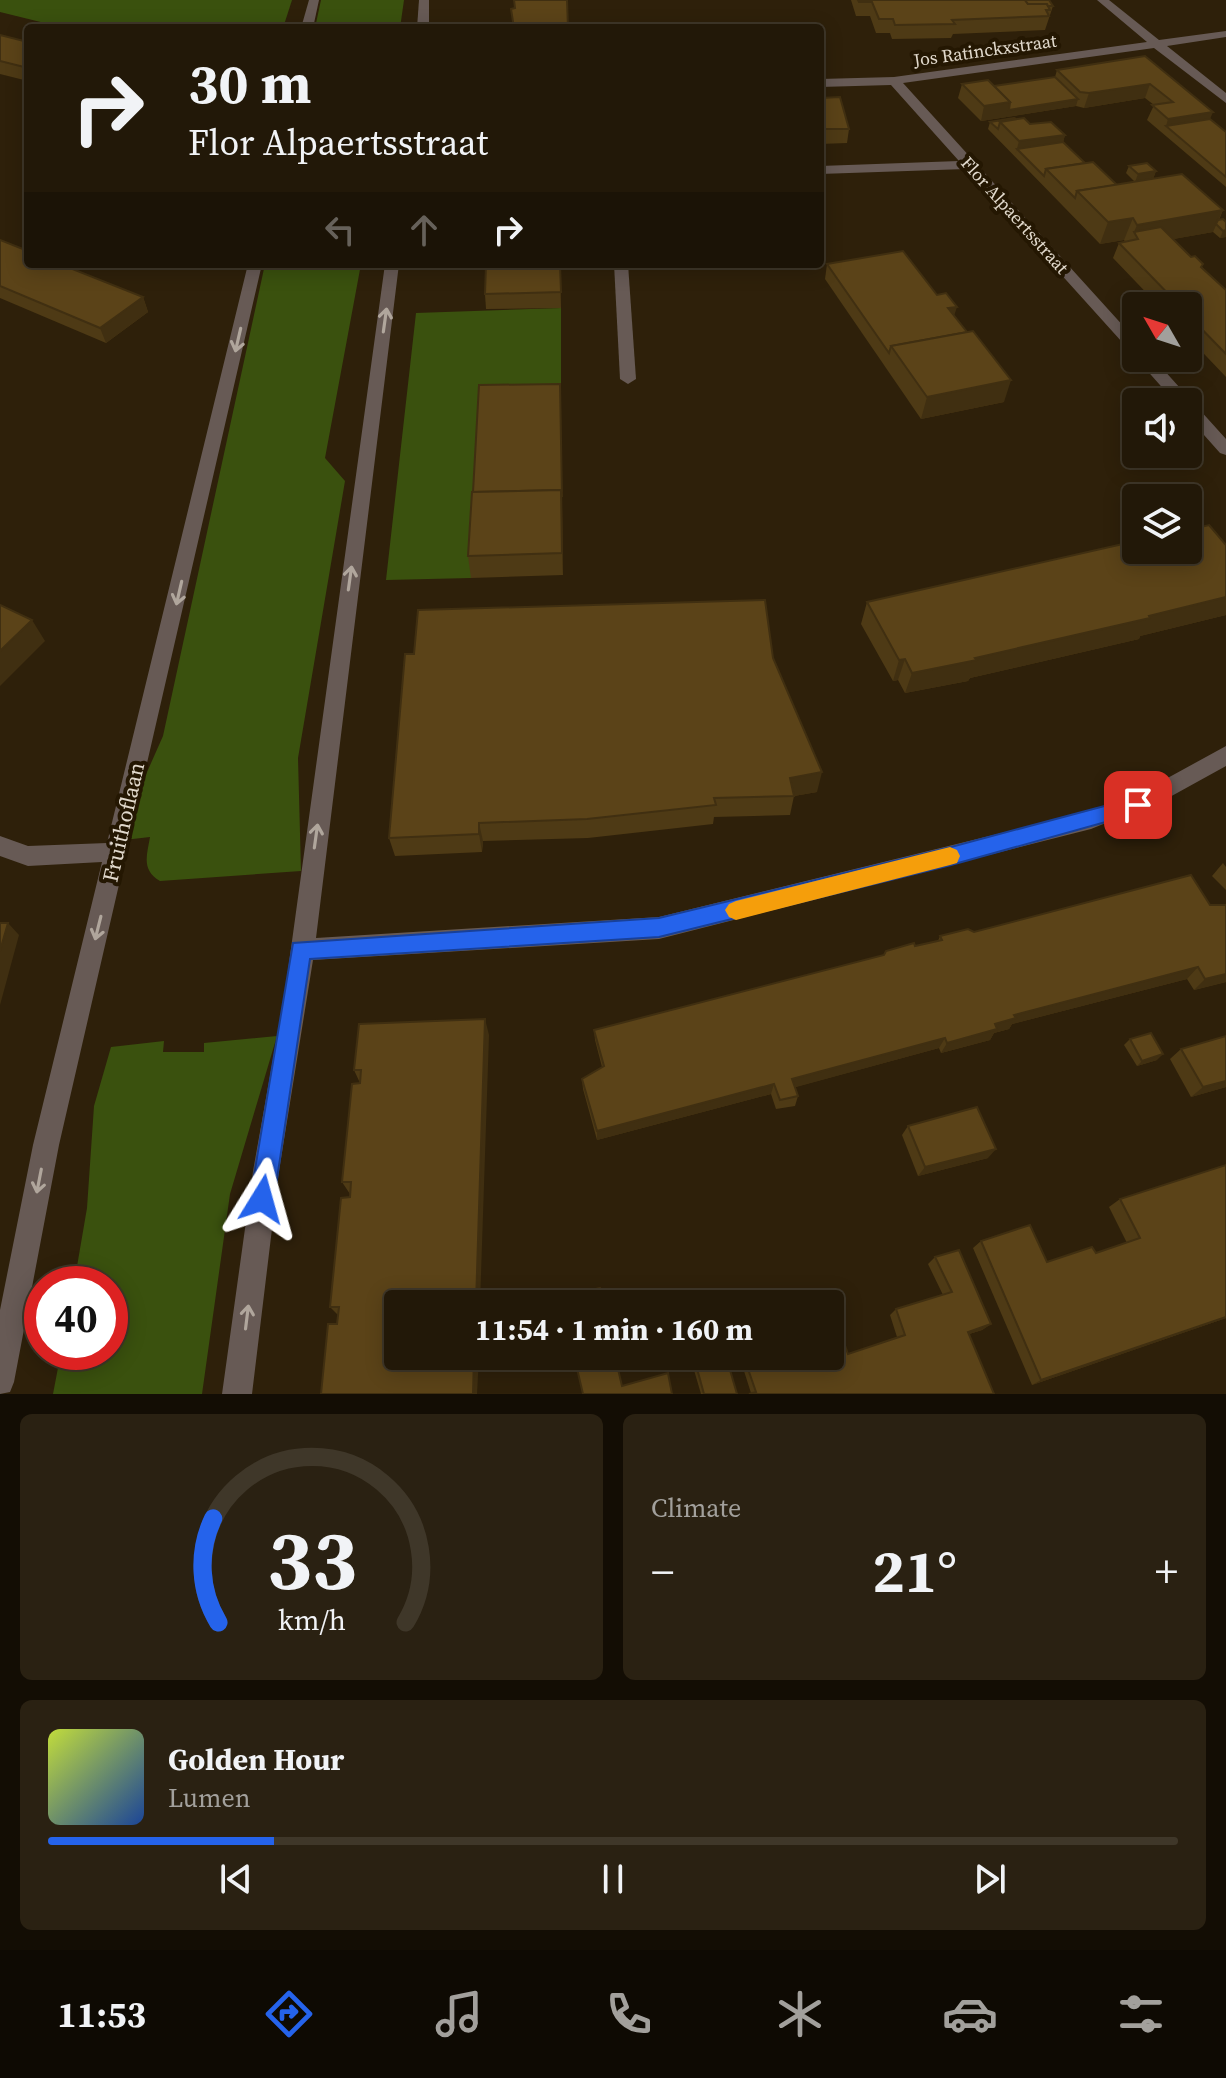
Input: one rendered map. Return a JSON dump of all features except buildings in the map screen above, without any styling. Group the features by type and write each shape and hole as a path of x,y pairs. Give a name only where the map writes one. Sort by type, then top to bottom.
{"street":[{"path":"308,24 314,0"},
{"path":"423,24 424,0"},
{"path":"1102,0 1226,99"},
{"name":"Jos Ratinckxstraat","path":"824,83 894,81 1226,34"},
{"name":"Flor Alpaertsstraat","path":"894,81 1122,333"},
{"path":"824,170 970,165"},
{"name":"Fruithoflaan","path":"0,1382 46,1145 254,268"},
{"path":"237,1394 266,1171 297,992 391,268"},
{"path":"621,268 628,379"},
{"path":"1157,372 1171,388"},
{"path":"1202,422 1226,449"},
{"path":"301,950 610,933 693,921 1091,820 1138,805 1178,786 1226,755"},
{"path":"0,846 28,856 117,852"}],"green space":[{"path":"0,0 292,0 284,24 49,24 0,12"},
{"path":"321,0 404,0 401,24 316,24"},
{"path":"264,268 360,268 325,458 345,481 298,758 301,871 160,881 154,877 148,867 150,837 124,840 140,788 163,736"},
{"path":"561,308 561,399 481,401 471,578 386,580 416,313"},
{"path":"277,1036 230,1194 202,1394 53,1394 58,1370 128,1370 128,1266 77,1266 87,1208 94,1106 111,1047 164,1041 163,1052 204,1052 204,1043"}],"slow traffic":[{"path":"736,910 950,856"}],"route":[{"path":"262,1199 297,992 301,950 659,928 951,856 1138,805"}]}
